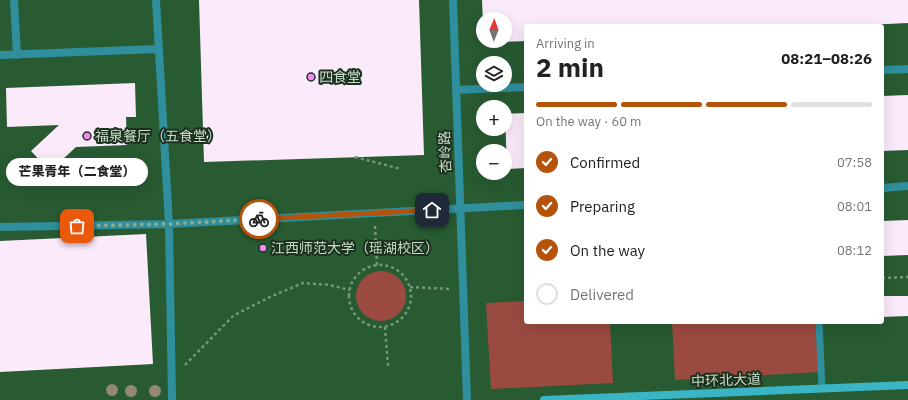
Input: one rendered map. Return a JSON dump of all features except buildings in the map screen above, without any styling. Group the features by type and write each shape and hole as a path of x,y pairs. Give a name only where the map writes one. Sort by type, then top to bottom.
{"street":[{"path":"14,0 17,54"},
{"path":"156,0 169,224 172,400"},
{"name":"杏岭路","path":"453,0 467,400"},
{"path":"0,55 158,49"},
{"path":"884,70 908,69"},
{"path":"456,90 524,87"},
{"path":"884,188 908,186"},
{"path":"0,227 169,224 524,205"},
{"name":"中环北大道","path":"544,400 908,385"}],"lane":[{"path":"819,324 822,388"}],"path":[{"path":"355,157 400,170"},
{"path":"374,213 377,266"},
{"path":"388,266 405,278 410,287 411,298 409,308 395,323 385,327 375,327 366,324 358,318 352,310 349,300 353,281 359,273 368,268 388,266"},
{"path":"884,278 908,277"},
{"path":"172,379 233,316 270,297 303,283 330,285 350,290"},
{"path":"410,287 463,289"},
{"path":"385,327 388,366"}],"shaded area":[{"name":"江西师范大学（瑶湖校区）","path":"0,0 908,0 908,400 0,400"},
{"path":"376,271 386,271 399,278 406,291 406,301 399,314 386,321 376,321 367,317 360,310 356,301 356,291 360,282 367,275"},
{"path":"524,301 524,324 610,324 613,383 491,389 486,303"},
{"path":"672,324 816,324 818,372 675,380"}],"way so far":[{"path":"77,226 169,224 259,219"}],"place":[{"name":"四食堂","path":"311,77"},
{"name":"福泉餐厅（五食堂）","path":"87,136"},
{"name":"芒果青年（二食堂）","path":"77,226"},
{"name":"江西师范大学（瑶湖校区）","path":"263,248"}],"route":[{"path":"259,219 432,210"}]}
